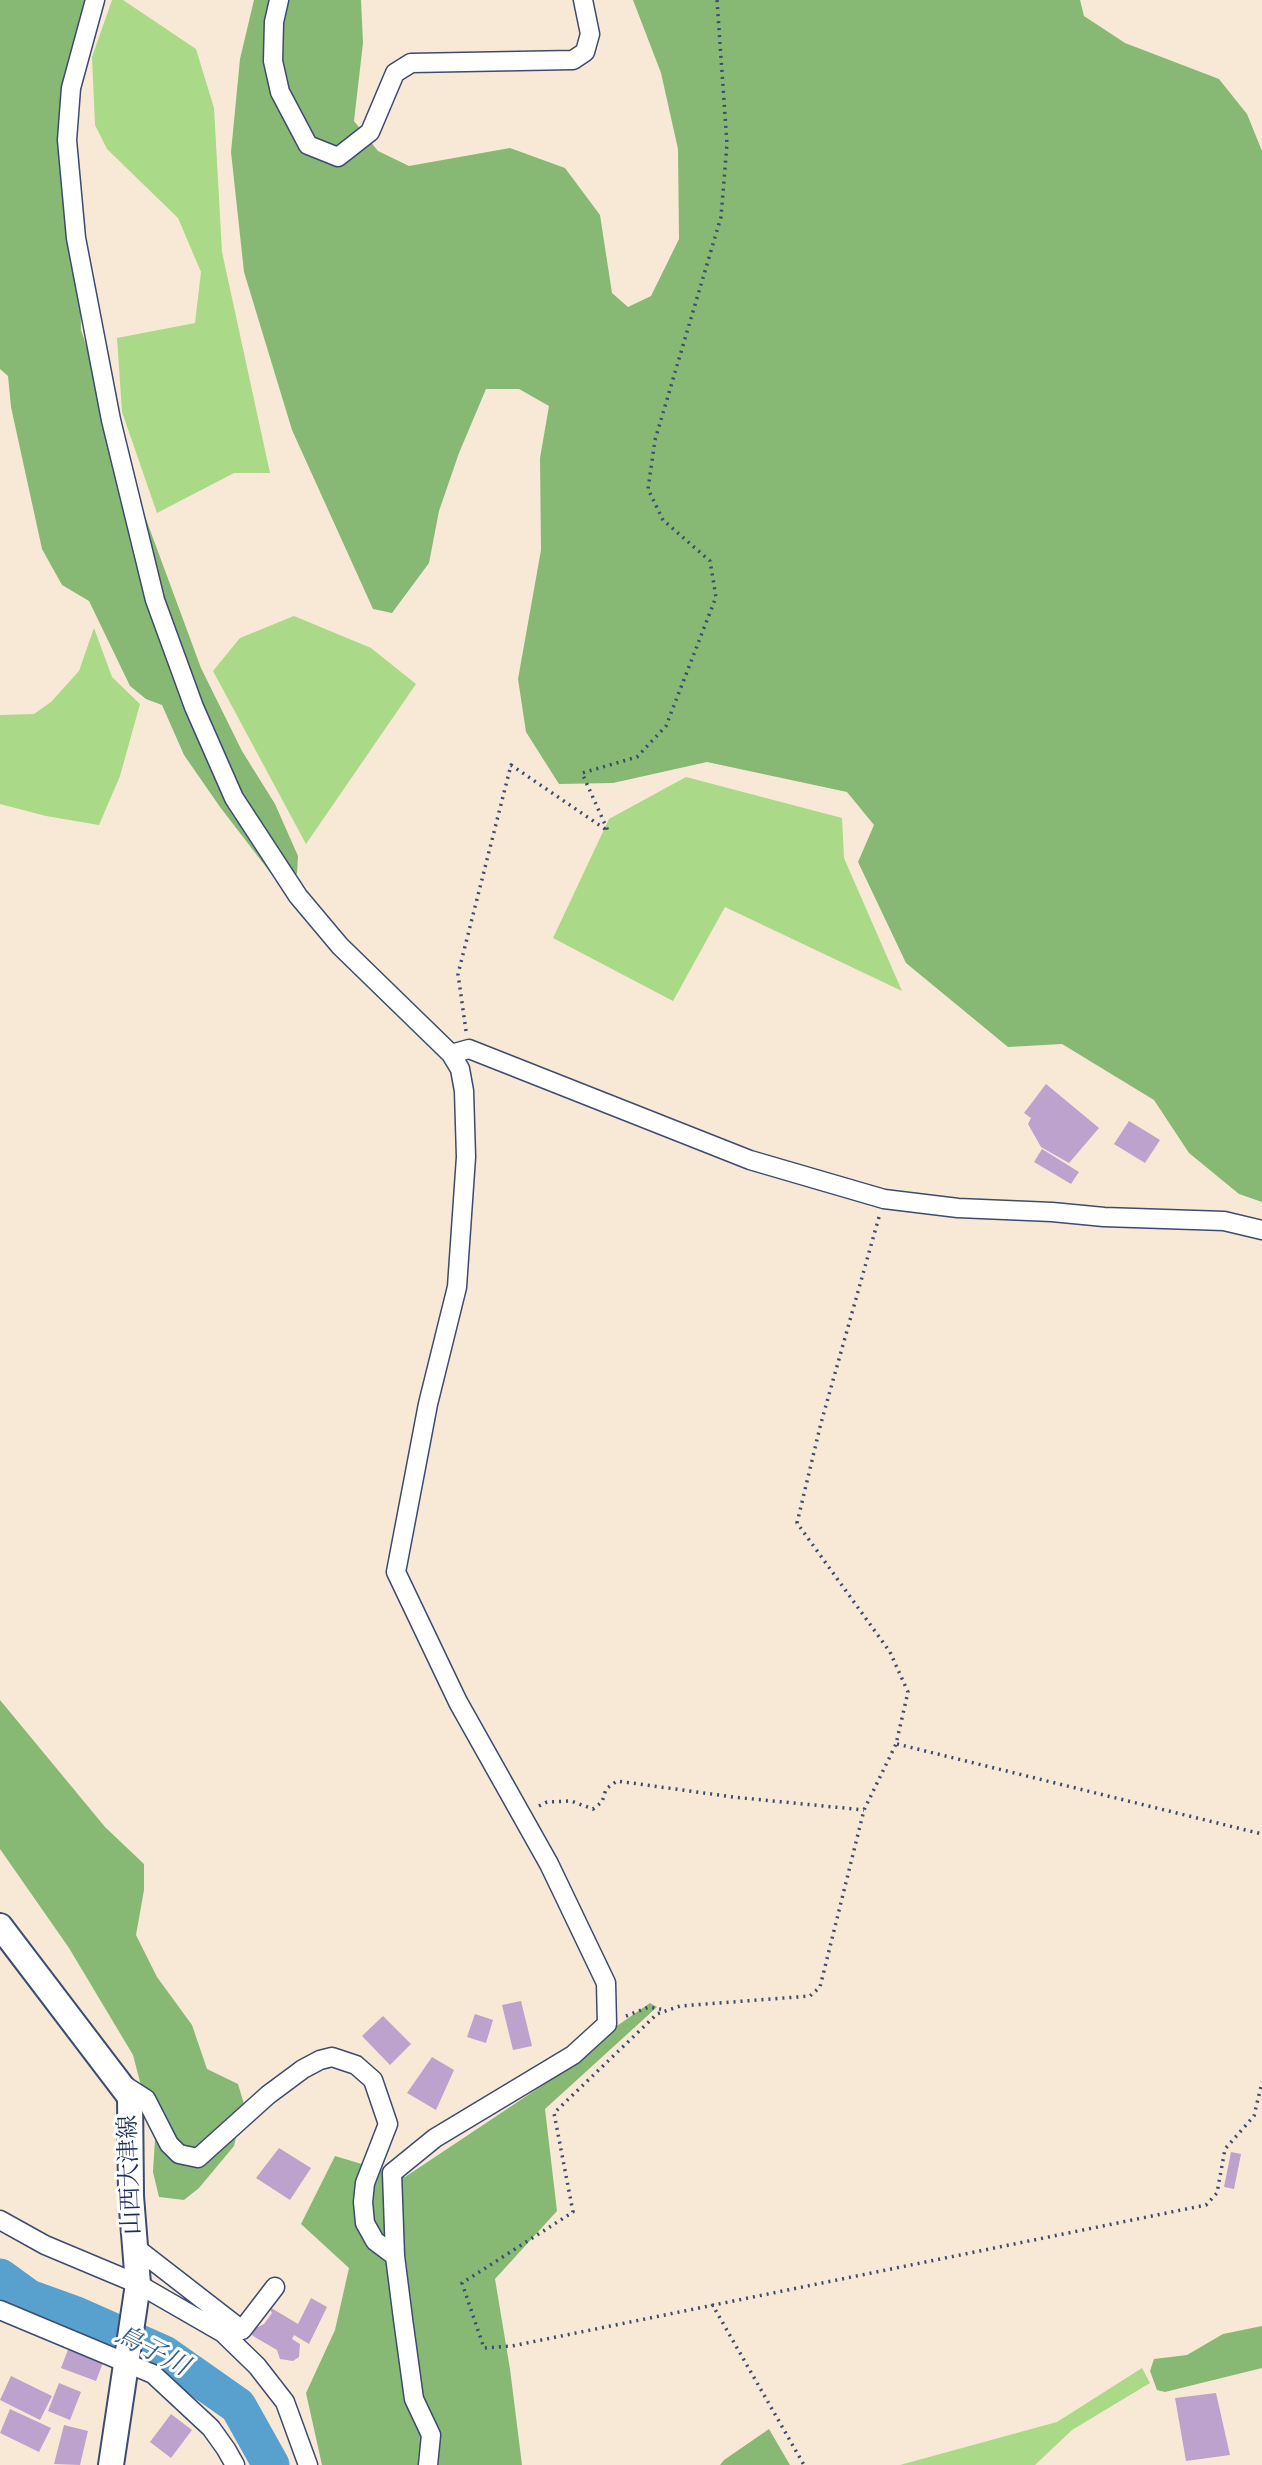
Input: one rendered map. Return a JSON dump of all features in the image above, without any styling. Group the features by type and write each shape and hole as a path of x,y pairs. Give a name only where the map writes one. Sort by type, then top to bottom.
{"main road":[{"name":"山西大津線","path":"0,1926 130,2097 131,2196 137,2290 111,2465"}],"street":[{"path":"95,0 71,88 67,140 75,226 111,419 155,600 194,707 234,798 298,895 340,946 451,1054 460,1069 464,1091 466,1157 457,1287 428,1404 396,1572 458,1702 549,1864 606,1983 607,2024 573,2055 435,2138 392,2173 395,2256 414,2399 431,2435 428,2465"},
{"path":"279,0 274,22 272,61 280,92 308,145 338,157 370,132 395,73 411,63 573,60 585,52 590,34 583,0"},
{"path":"451,1054 468,1049 750,1160 884,1199 958,1208 1224,1221 1262,1230"},
{"path":"116,2079 146,2099 169,2144 179,2154 198,2158 268,2095 303,2069 332,2057 356,2066 373,2080 388,2124 365,2183 365,2224 375,2241 395,2256"},
{"path":"0,2220 223,2333 257,2366 285,2402 308,2465"},
{"path":"135,2247 242,2330 275,2287"},
{"path":"0,2310 127,2358 152,2374 211,2428 226,2448 234,2465"}],"path":[{"path":"468,1049 458,974 511,765 608,831 582,773 638,757 666,726 716,597 710,561 663,520 648,489 655,440 721,217 727,144 718,0"},
{"path":"884,1199 821,1423 797,1524 890,1652 908,1692 896,1744 864,1810 820,1987 810,1996 680,2006 657,2014 554,2113 573,2212 462,2283 484,2348 512,2346 1206,2205 1217,2193 1225,2148 1254,2116 1262,2082"},
{"path":"896,1744 1262,1834"},
{"path":"522,1816 547,1802 571,1801 593,1809 602,1802 606,1789 617,1782 864,1810"},
{"path":"607,2024 649,2007 667,2010"},
{"path":"712,2304 804,2465"}],"green space":[{"path":"0,0 88,0 76,104 81,330 143,511 201,668 242,751 275,804 298,856 297,874 273,876 184,755 162,705 146,699 130,686 89,601 62,585 42,549 11,407 8,376 0,369"},
{"path":"112,0 123,0 196,49 214,108 222,252 270,473 234,473 157,513 122,412 117,338 195,323 201,272 178,218 107,149 95,125 92,57"},
{"path":"254,0 361,0 363,43 354,121 378,151 409,166 510,148 565,168 600,215 612,293 628,307 651,296 679,239 678,149 661,73 633,0 1080,0 1084,16 1125,43 1219,79 1247,114 1262,151 1262,1202 1239,1194 1189,1153 1154,1100 1062,1044 1008,1047 906,963 858,862 874,825 847,792 707,762 613,783 559,784 526,732 518,679 541,550 540,458 549,406 519,389 486,389 459,453 439,511 429,563 392,613 373,609 292,430 244,272 231,152 240,59"},
{"path":"294,616 371,648 416,684 306,844 213,671 240,638"},
{"path":"94,628 112,677 140,704 120,776 99,825 46,816 0,804 0,715 34,714 51,702 79,671"},
{"path":"686,777 842,818 844,858 902,991 725,907 673,1001 553,938 609,819"},
{"path":"0,1700 105,1827 144,1864 144,1890 136,1935 157,1977 192,2025 207,2069 238,2084 244,2104 234,2146 199,2188 184,2200 159,2197 153,2172 155,2139 133,2055 69,1948 0,1849"},
{"path":"650,2003 657,2007 545,2109 557,2211 495,2279 522,2465 322,2465 306,2393 335,2330 349,2268 301,2224 335,2156 405,2177 558,2075 595,2041"},
{"path":"1262,2326 1262,2368 1165,2392 1157,2390 1150,2371 1154,2359 1187,2355 1223,2334"},
{"path":"1142,2368 1150,2383 1072,2430 1035,2465 900,2465 1057,2422"},
{"path":"769,2429 790,2465 720,2465 724,2460"}],"building":[{"path":"1046,1084 1099,1128 1069,1163 1041,1147 1028,1124 1031,1118 1024,1113"},
{"path":"1129,1121 1160,1140 1145,1163 1114,1144"},
{"path":"1042,1149 1079,1172 1071,1184 1034,1162"},
{"path":"521,2001 532,2046 513,2050 502,2005"},
{"path":"475,2014 493,2020 486,2043 467,2037"},
{"path":"383,2016 411,2044 390,2065 362,2036"},
{"path":"432,2057 454,2070 436,2110 407,2093"},
{"path":"279,2148 311,2168 290,2200 256,2178"},
{"path":"1231,2152 1241,2154 1234,2189 1224,2187"},
{"path":"311,2298 327,2307 309,2344 294,2335 292,2339 300,2344 299,2357 293,2361 280,2359 277,2350 253,2336 250,2331 264,2324 272,2313 268,2306 298,2324"},
{"path":"69,2347 104,2360 96,2381 61,2368"},
{"path":"11,2376 52,2396 40,2420 0,2400"},
{"path":"59,2383 81,2392 70,2420 48,2411"},
{"path":"1216,2393 1230,2455 1186,2461 1175,2398"},
{"path":"10,2409 51,2428 39,2452 0,2433"},
{"path":"171,2414 192,2430 171,2458 150,2442"},
{"path":"64,2425 88,2431 80,2465 54,2464"}],"waterway":[{"name":"鳥子川","path":"0,2277 29,2298 76,2315 164,2354 238,2406 271,2465"}]}
